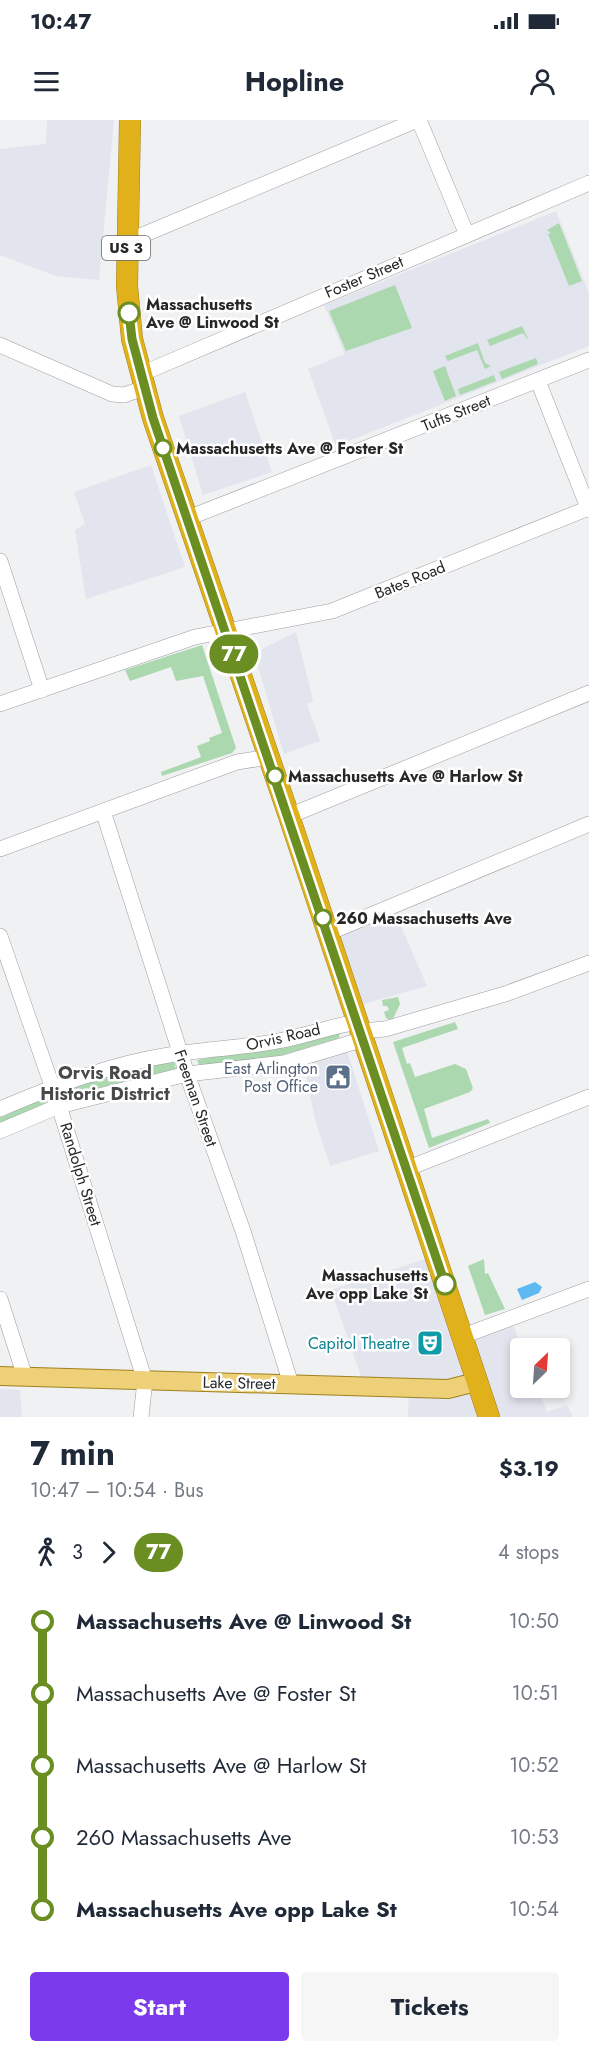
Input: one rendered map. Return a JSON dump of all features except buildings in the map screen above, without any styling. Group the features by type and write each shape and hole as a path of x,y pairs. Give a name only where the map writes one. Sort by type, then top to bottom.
{"highway":[{"name":"US 3","path":"130,120 126,242 129,313 143,381 489,1417"}],"main road":[{"name":"Lake Street","path":"0,1376 448,1389 476,1382"}],"street":[{"path":"126,242 418,120 467,235"},
{"name":"Foster Street","path":"0,345 112,394 124,395 143,381 467,235 589,183"},
{"name":"Tufts Street","path":"188,518 589,360"},
{"path":"538,381 589,509"},
{"name":"Bates Road","path":"0,704 195,638 332,611 589,509"},
{"path":"0,561 42,690"},
{"path":"289,816 589,693"},
{"path":"0,849 237,762 269,757"},
{"name":"Freeman Street","path":"103,811 187,1074 243,1231 291,1384"},
{"path":"328,933 589,824"},
{"name":"Randolph Street","path":"0,936 59,1106 145,1380"},
{"path":"361,1031 385,1029 505,994 589,963"},
{"name":"Orvis Road","path":"0,1110 52,1087 98,1072 182,1054 280,1041 331,1026 361,1031"},
{"name":"Orvis Road","path":"0,1131 59,1106 187,1074 284,1063 361,1031"},
{"path":"406,1169 589,1097"},
{"path":"463,1336 589,1289"},
{"path":"0,1299 25,1377"},
{"path":"141,1417 145,1380"}],"shaded area":[{"path":"47,120 114,120 99,280 56,276 0,255 0,149 46,144"},
{"path":"556,211 589,293 589,346 336,446 308,369 345,354 324,305"},
{"path":"245,392 272,472 203,495 179,416"},
{"path":"151,465 185,567 86,599 75,530 85,524 74,492"},
{"path":"296,632 313,701 307,704 320,741 284,754 254,653"},
{"path":"396,915 427,986 363,1004 340,936"},
{"path":"347,1051 379,1151 330,1166 315,1119 304,1065"},
{"path":"431,1257 455,1330 508,1312 518,1338 510,1338 510,1398 541,1398 547,1412 567,1405 573,1417 408,1417 409,1383 362,1379 331,1290"},
{"path":"0,1389 20,1390 22,1417 0,1417"}],"green space":[{"path":"559,223 582,281 569,286 548,234 551,233 547,230"},
{"path":"395,285 412,328 346,351 329,311"},
{"path":"522,326 529,341 523,333 490,346 487,340"},
{"path":"478,343 485,363 491,366 485,369 477,350 448,361 445,356"},
{"path":"536,358 538,364 502,379 499,372"},
{"path":"445,366 456,396 445,401 433,371"},
{"path":"494,375 496,381 460,395 458,389"},
{"path":"202,645 236,748 232,753 162,776 161,772 201,757 197,746 222,733 203,676 176,681 171,667 130,681 125,670"},
{"path":"398,997 400,1004 392,1021 386,1018 384,1012 389,1010 387,1006 383,1006 382,1000"},
{"path":"455,1022 458,1029 402,1048 407,1064 410,1063 415,1077 455,1064 466,1069 473,1088 470,1092 424,1109 432,1138 488,1119 490,1123 429,1148 393,1042"},
{"path":"340,1033 339,1038 279,1056 200,1067 197,1060"},
{"path":"174,1062 176,1069 66,1096 65,1092 73,1087 100,1077 150,1065"},
{"path":"44,1097 48,1100 46,1105 0,1123 0,1114"},
{"path":"484,1259 485,1274 488,1273 505,1309 485,1315 468,1266"}],"water":[{"path":"535,1282 542,1287 539,1293 522,1300 517,1289"}],"bus line":[{"name":"77","path":"129,313 132,339 153,418 283,797 445,1284"}],"place":[{"name":"Massachusetts Ave @ Linwood St","path":"129,313"},
{"name":"Massachusetts Ave @ Foster St","path":"163,448"},
{"name":"Massachusetts Ave @ Harlow St","path":"275,776"},
{"name":"260 Massachusetts Ave","path":"323,918"},
{"name":"East Arlington Post Office","path":"338,1077"},
{"name":"Massachusetts Ave opp Lake St","path":"445,1284"},
{"name":"Capitol Theatre","path":"430,1343"}],"district":[{"name":"Orvis Road Historic District","path":"105,1083"}]}
